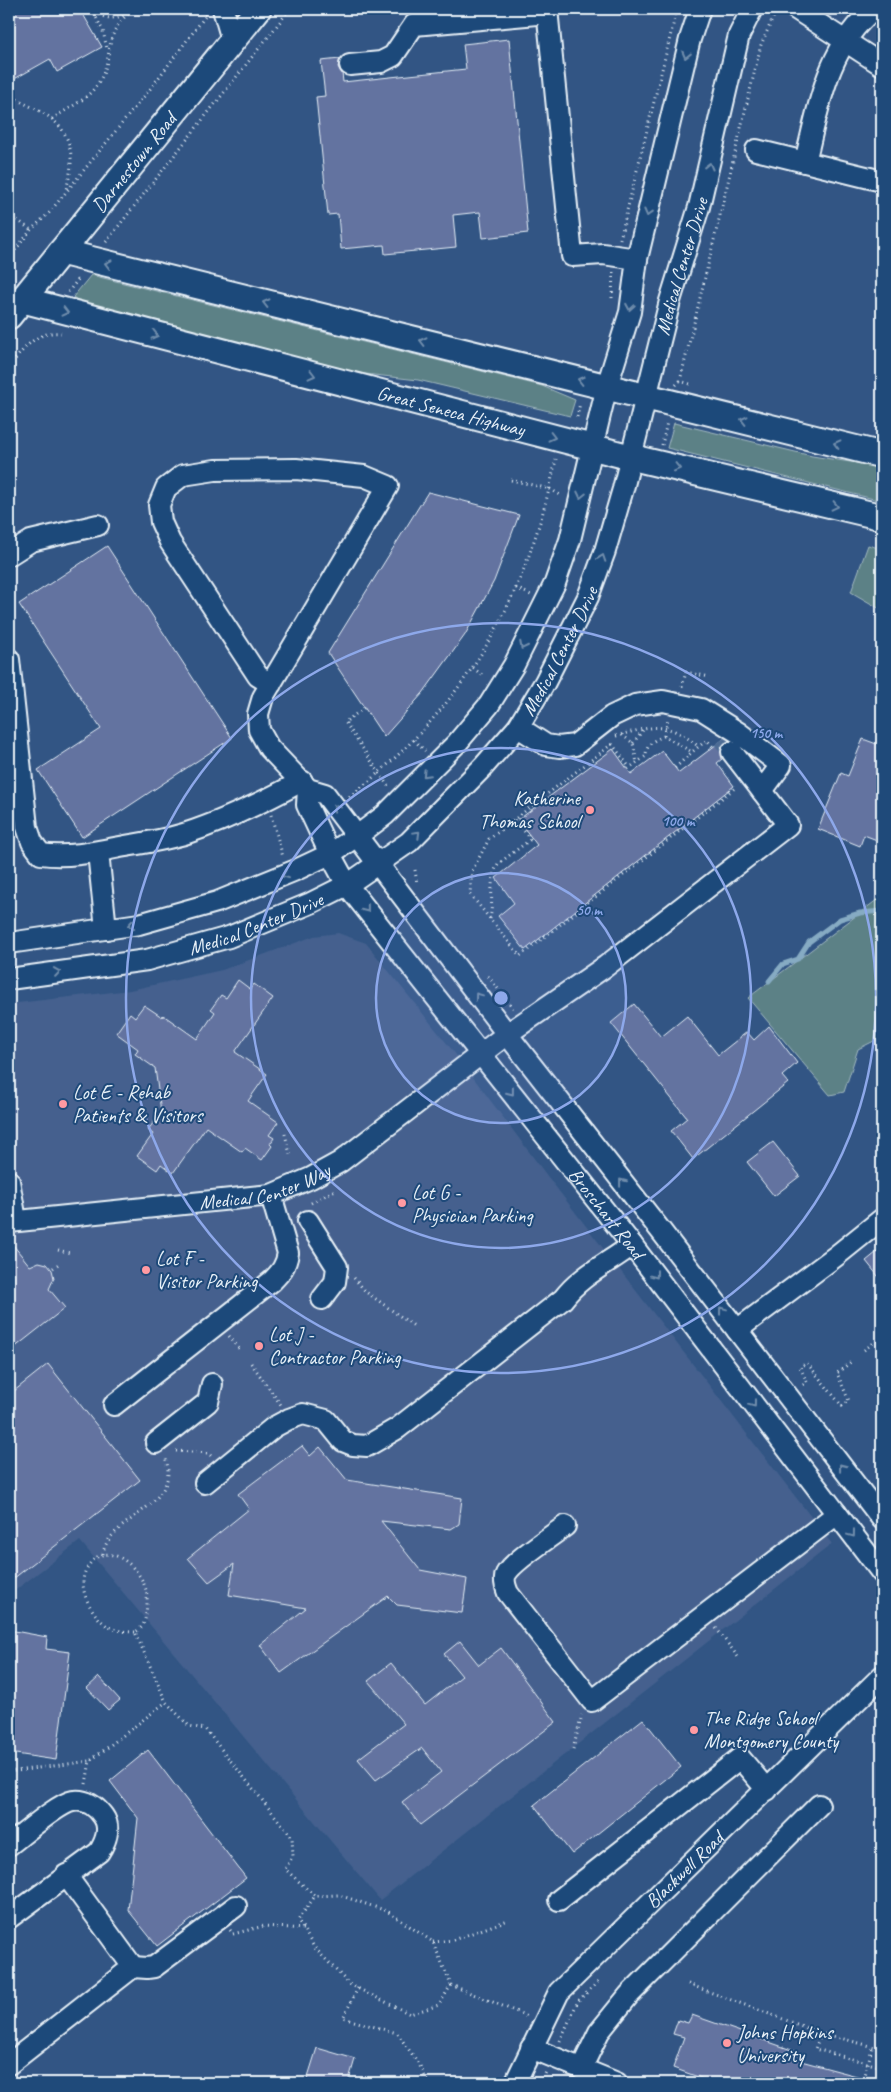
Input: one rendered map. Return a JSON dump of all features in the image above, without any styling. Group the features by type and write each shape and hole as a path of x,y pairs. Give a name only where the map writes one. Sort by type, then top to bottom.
{"main road":[{"name":"Darnestown Road","path":"16,308 258,9"},
{"path":"61,252 882,455"},
{"name":"Great Seneca Highway","path":"16,308 882,517"}],"street":[{"name":"Medical Center Drive","path":"9,943 139,924 217,902 330,854 385,815 457,743 489,706 514,665 555,582 570,540 607,386 630,312 637,258 690,39 700,9"},
{"name":"Medical Center Drive","path":"9,979 147,960 229,937 312,903 347,885 409,842 484,767 518,727 545,682 588,597 605,551 670,301 699,207 739,35 752,9"},
{"path":"796,9 882,64"},
{"path":"805,162 824,82 830,67 845,40 863,18 874,9"},
{"path":"350,65 381,62 393,56 413,17 548,11 572,256 603,254 637,258"},
{"path":"214,12 232,40"},
{"path":"756,150 882,181"},
{"name":"Broschart Road","path":"270,684 258,676 170,542 161,522 160,505 166,488 183,476 215,470 296,469 364,476 388,486 270,684 258,714 259,730 269,748 305,785 325,794 507,1034 661,1231 882,1520"},
{"path":"9,555 31,541 98,525"},
{"path":"9,660 27,827 32,842 41,854 54,856 98,852 186,833 305,785"},
{"path":"518,727 546,745 559,747 575,745 612,716 635,705 663,701 701,710 738,733 781,765 762,792 723,746 701,710"},
{"name":"Broschart Road","path":"305,785 307,805 347,885 632,1245 882,1573"},
{"name":"Medical Center Way","path":"13,1221 271,1195 311,1178 340,1162 507,1034 606,966 788,825 762,792"},
{"path":"98,852 106,929"},
{"path":"9,1181 13,1221"},
{"path":"114,1404 272,1281 287,1263 288,1253 271,1195"},
{"path":"310,1212 337,1267 335,1282 322,1299"},
{"path":"736,1330 836,1256 882,1218"},
{"path":"205,1483 274,1427 303,1414 326,1420 343,1441 353,1445 367,1446 398,1428 563,1299 572,1287 586,1276 615,1259 632,1245"},
{"path":"159,1446 208,1402 212,1384"},
{"path":"565,1526 515,1565 506,1574 505,1585 508,1593 592,1701 837,1514"},
{"name":"Blackwell Road","path":"515,2083 559,1992 882,1676"},
{"path":"559,1900 740,1758 767,1790"},
{"path":"9,1845 64,1805 73,1801 90,1803 104,1818 107,1829 106,1841 99,1852 9,1918"},
{"path":"580,2069 599,2032 628,1995 819,1805"},
{"path":"66,1875 133,1966"},
{"path":"9,2064 133,1966 154,1967 236,1906"},
{"path":"531,2048 617,2083"}],"path":[{"path":"92,10 107,18 118,18 136,9"},
{"path":"196,9 214,12"},
{"path":"210,9 214,12"},
{"path":"110,238 290,9"},
{"path":"619,243 677,9"},
{"path":"680,381 761,45 777,9"},
{"path":"92,10 103,31 108,52"},
{"path":"9,258 31,230 50,213 214,12"},
{"path":"52,118 92,92 104,73 115,31 128,13"},
{"path":"9,93 21,102 52,118 62,129 71,152 69,180 64,195"},
{"path":"9,214 31,230"},
{"path":"67,294 82,275"},
{"path":"42,327 45,334"},
{"path":"577,417 580,403"},
{"path":"661,447 666,424"},
{"path":"343,801 379,774 414,740 438,714 473,668 492,637 532,550 550,489 558,451"},
{"path":"511,480 550,489 564,497"},
{"path":"516,588 531,595"},
{"path":"473,668 485,676"},
{"path":"681,691 686,672 710,678"},
{"path":"364,708 345,722 388,786"},
{"path":"614,737 643,730 666,728 676,730 698,747"},
{"path":"607,739 629,769 646,756 646,750 650,744 664,736 666,728"},
{"path":"633,743 643,730"},
{"path":"632,732 637,763"},
{"path":"622,735 633,743"},
{"path":"664,736 692,752"},
{"path":"414,740 425,751"},
{"path":"675,768 707,740 723,746"},
{"path":"612,744 489,839 472,871 470,894 520,956 741,784"},
{"path":"267,800 283,858"},
{"path":"490,919 492,876 495,868 532,841 514,820"},
{"path":"285,1134 291,1158"},
{"path":"310,1212 336,1189"},
{"path":"58,1250 70,1253"},
{"path":"53,1268 60,1263"},
{"path":"353,1274 360,1287 414,1326"},
{"path":"864,1350 882,1337"},
{"path":"231,1339 242,1351"},
{"path":"803,1385 807,1382 800,1368 807,1363 842,1406 848,1401 837,1374 852,1362"},
{"path":"250,1363 289,1419"},
{"path":"159,1446 208,1453 224,1468"},
{"path":"103,1554 107,1541 152,1503 170,1474 159,1446"},
{"path":"103,1554 112,1554 127,1562 140,1578 146,1590 145,1623 140,1630 135,1632 125,1632 107,1626 86,1598 83,1588 85,1571 97,1557 103,1554"},
{"path":"706,1614 738,1657"},
{"path":"135,1632 166,1702 189,1726 205,1729 292,1837 293,1856 285,1869 315,1896 339,1895 387,1911 433,1942 451,1986 522,2014 541,2027 562,2036"},
{"path":"9,1772 90,1761 166,1702"},
{"path":"573,1749 582,1714"},
{"path":"82,1802 90,1761"},
{"path":"315,1896 298,1920 314,1947 349,1984 410,2014 439,2005 451,1986"},
{"path":"219,1919 233,1934 264,1926 304,1929"},
{"path":"433,1942 452,1940 508,1920"},
{"path":"688,1984 821,2033 872,2048 882,2049"},
{"path":"358,1988 343,2018 397,2033 419,2064 428,2083"},
{"path":"821,2033 815,2049 882,2067"},
{"path":"863,2083 872,2048"},
{"path":"541,2083 548,2069"}],"shaded area":[{"path":"338,933 366,943 457,1056 548,1177 832,1544 380,1900 80,1541 9,1595 9,1004 130,990 222,970 314,936"}],"green space":[{"path":"91,275 542,386 575,400 570,416 418,380 348,372 82,304 73,297"},
{"path":"674,423 812,456 882,467 882,501 667,448"},
{"path":"868,545 882,549 882,610 851,592"},
{"path":"882,896 882,1037 858,1049 844,1092 830,1095 748,998"}],"building":[{"path":"9,9 80,9 102,47 57,72 50,59 9,82"},
{"path":"509,39 528,233 483,238 480,212 453,215 456,247 385,254 384,245 341,249 338,214 328,215 316,97 325,96 321,61 340,59 338,67 342,73 343,82 466,69 463,44"},
{"path":"428,492 519,515 494,581 465,635 423,693 384,737 328,653"},
{"path":"107,546 232,738 82,837 38,770 101,729 19,604"},
{"path":"725,738 728,741 721,748 722,759 717,763 734,786 525,950 498,916 514,903 496,878 537,845 518,820 613,749 631,774 662,751 679,773"},
{"path":"863,739 882,746 882,842 864,835 860,846 818,829 841,773 848,776"},
{"path":"238,980 250,989 254,984 273,998 235,1052 267,1074 248,1101 278,1122 269,1135 274,1138 270,1144 272,1146 262,1160 245,1148 242,1152 206,1127 173,1173 161,1164 157,1170 137,1156 153,1134 148,1130 161,1112 155,1068 135,1054 138,1049 116,1033 130,1013 135,1017 144,1005 162,1017 163,1015 197,1039 215,1012 211,1009 221,995 226,998"},
{"path":"634,1004 661,1037 687,1016 718,1055 747,1032 754,1040 769,1026 797,1063 782,1076 788,1083 693,1159 671,1131 687,1118 611,1023"},
{"path":"773,1142 800,1176 774,1196 747,1162"},
{"path":"9,1240 30,1266 39,1262 47,1264 52,1270 54,1278 49,1289 65,1308 9,1352"},
{"path":"882,1248 882,1281 866,1261"},
{"path":"48,1364 140,1480 9,1582 9,1395"},
{"path":"302,1446 310,1456 320,1447 347,1480 462,1498 459,1524 451,1529 381,1521 420,1570 467,1579 462,1613 397,1605 388,1596 281,1673 260,1645 306,1608 229,1595 234,1564 209,1582 188,1558 249,1509 238,1494"},
{"path":"9,1630 47,1637 46,1649 70,1652 56,1760 9,1753"},
{"path":"460,1641 479,1665 501,1648 556,1722 420,1825 402,1802 441,1772 422,1748 376,1780 358,1759 404,1724 368,1681 391,1663 425,1705 462,1676 444,1654"},
{"path":"99,1677 120,1700 108,1710 87,1688"},
{"path":"643,1719 681,1767 572,1854 534,1805"},
{"path":"148,1750 246,1878 157,1946 128,1910 138,1818 110,1781"},
{"name":"Johns Hopkins University","path":"692,2015 803,2054 801,2061 868,2079 868,2083 715,2083 673,2068 684,2037 673,2034 678,2020 688,2023"},
{"path":"317,2048 355,2059 348,2083 306,2083"}],"waterway":[{"path":"769,981 783,964 798,959 809,942 840,919 860,913 882,911"}],"tunnel":[{"path":"723,739 732,752"}],"place":[{"name":"Katherine Thomas School","path":"590,810"},
{"name":"Lot E - Rehab Patients & Visitors","path":"63,1104"},
{"name":"Lot G - Physician Parking","path":"402,1203"},
{"name":"Lot F - Visitor Parking","path":"146,1270"},
{"name":"Lot J - Contractor Parking","path":"259,1346"},
{"name":"The Ridge School Montgomery County","path":"694,1730"},
{"name":"Johns Hopkins University","path":"727,2043"}]}
